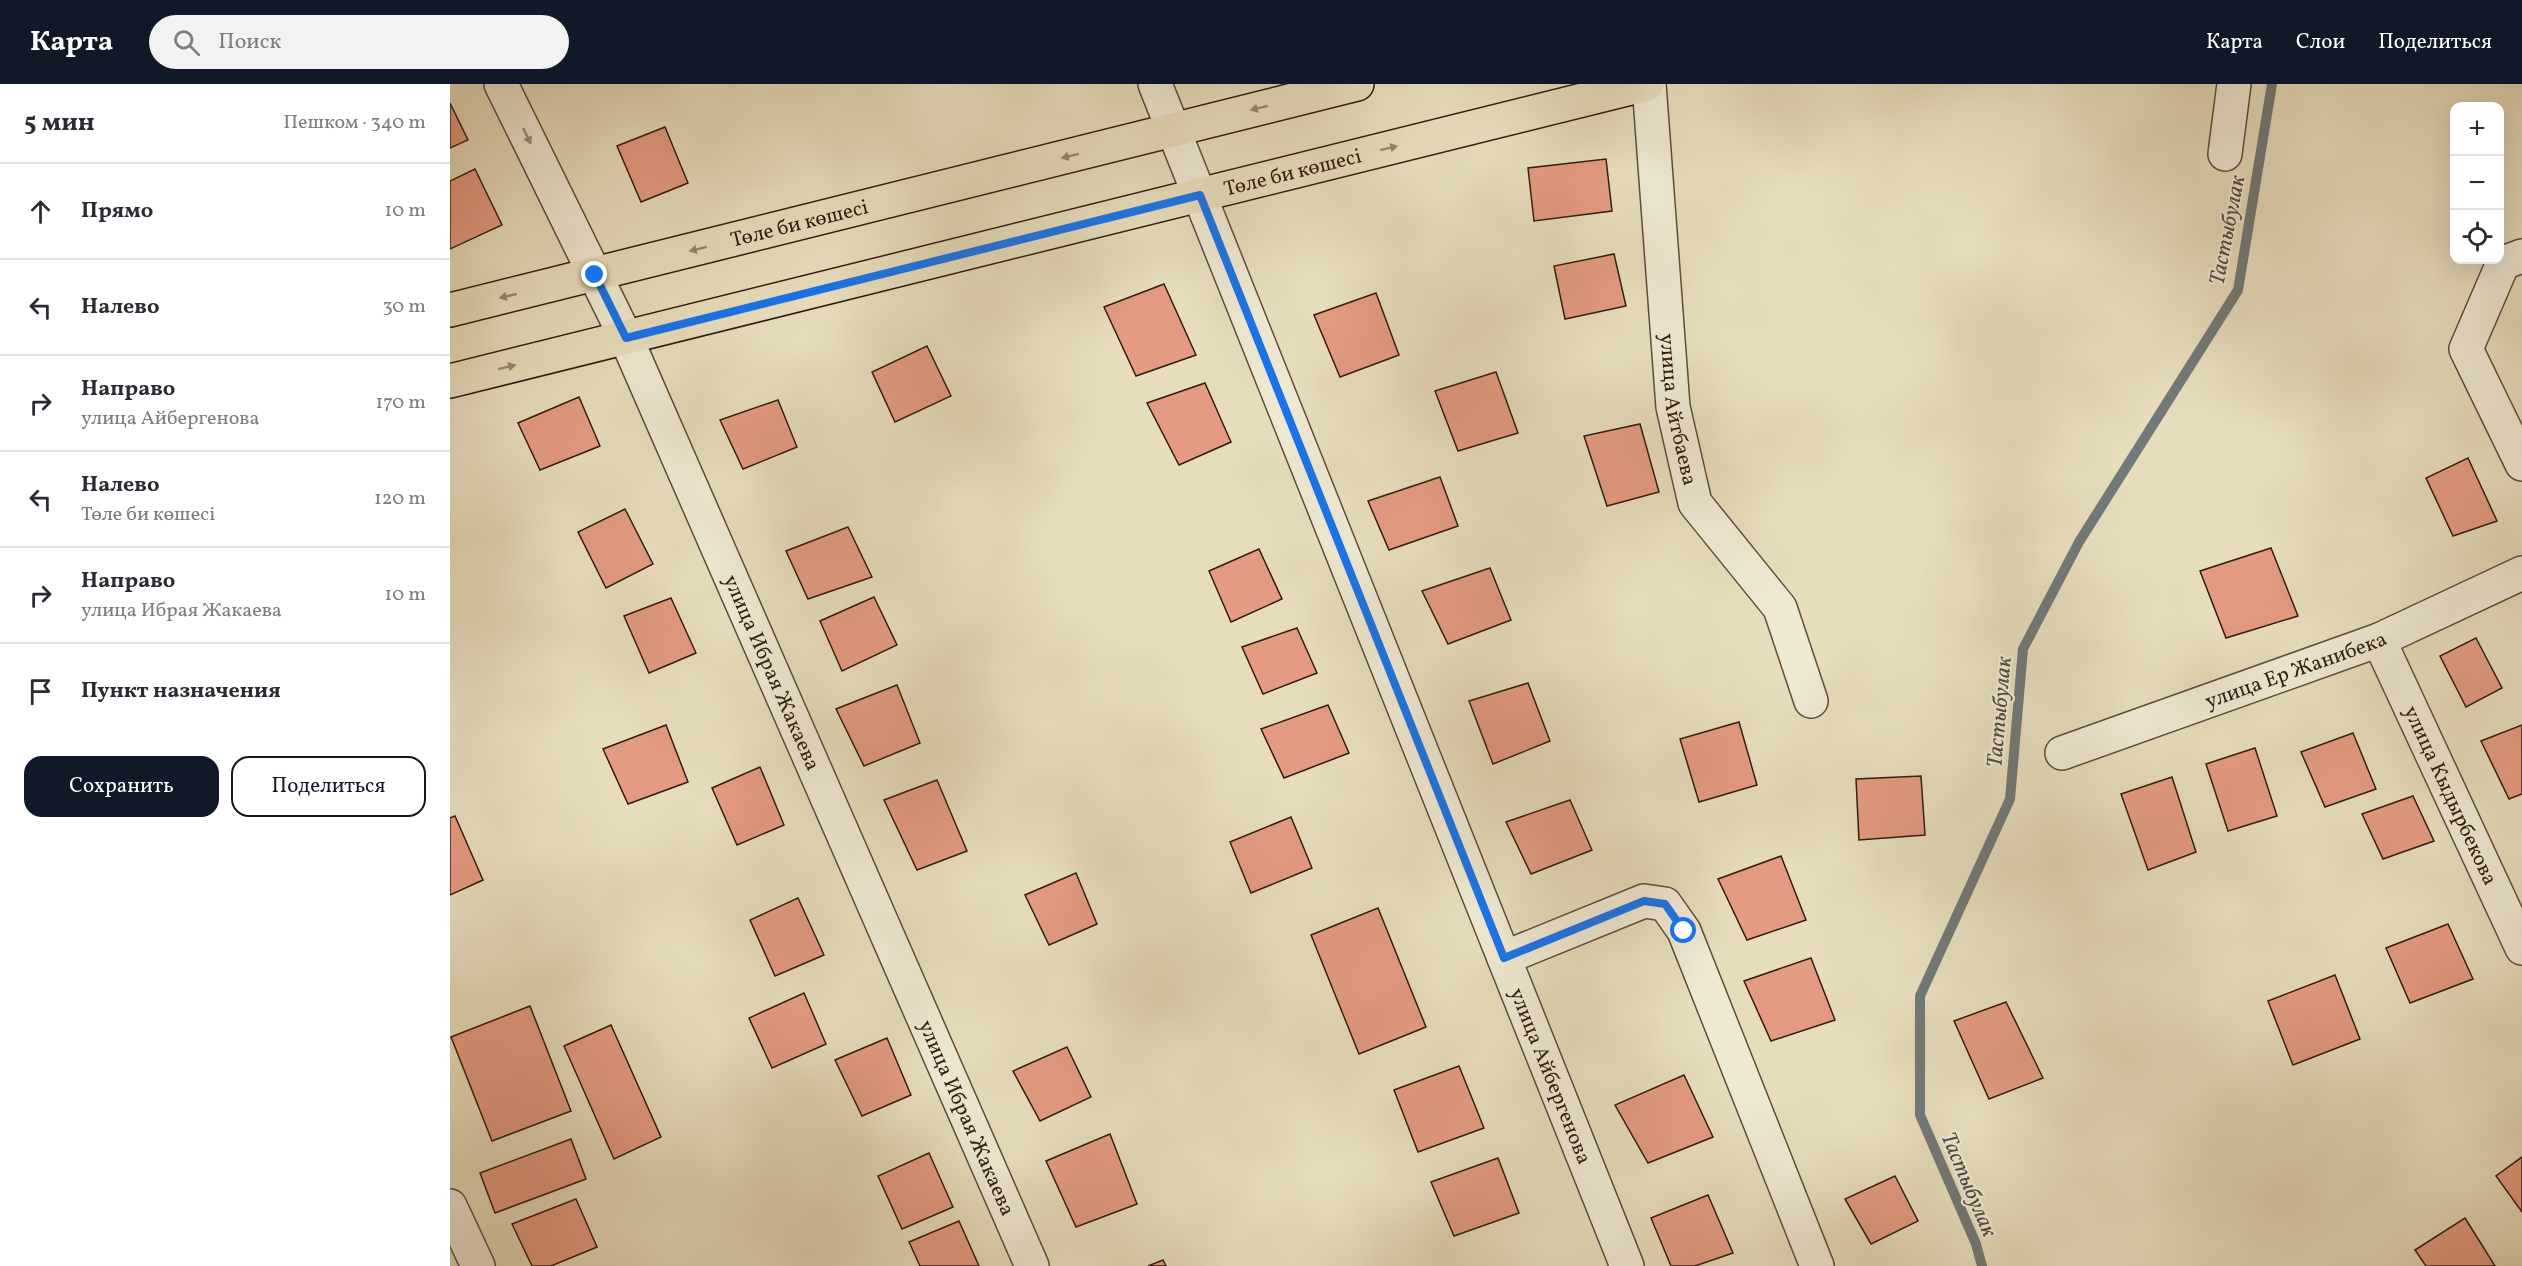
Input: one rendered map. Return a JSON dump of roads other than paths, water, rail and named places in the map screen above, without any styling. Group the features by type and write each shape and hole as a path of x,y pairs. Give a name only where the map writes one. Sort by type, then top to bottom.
{"main road":[{"name":"Төле би көшесі","path":"450,310 1357,84"},
{"name":"Төле би көшесі","path":"450,381 1648,84"}],"street":[{"name":"улица Ибрая Жакаева","path":"501,84 626,338 1032,1266"},
{"name":"улица Айбергенова","path":"1155,84 1627,1266"},
{"name":"улица Айтбаева","path":"1648,84 1672,407 1695,503 1780,608 1811,701"},
{"path":"2225,154 2234,84"},
{"path":"2512,260 2466,349 2522,464"},
{"name":"улица Ер Жанибека","path":"2062,753 2379,640 2522,573"},
{"name":"улица Кыдырбекова","path":"2379,640 2522,948"},
{"path":"1504,958 1644,901 1665,904 1684,931 1817,1266"},
{"path":"450,1206 478,1266"}],"waterway":[{"name":"Тастыбулак","path":"1982,1266 1976,1244 1920,1115 1920,996 2010,799 2023,649 2079,542 2238,290 2272,84"}]}
